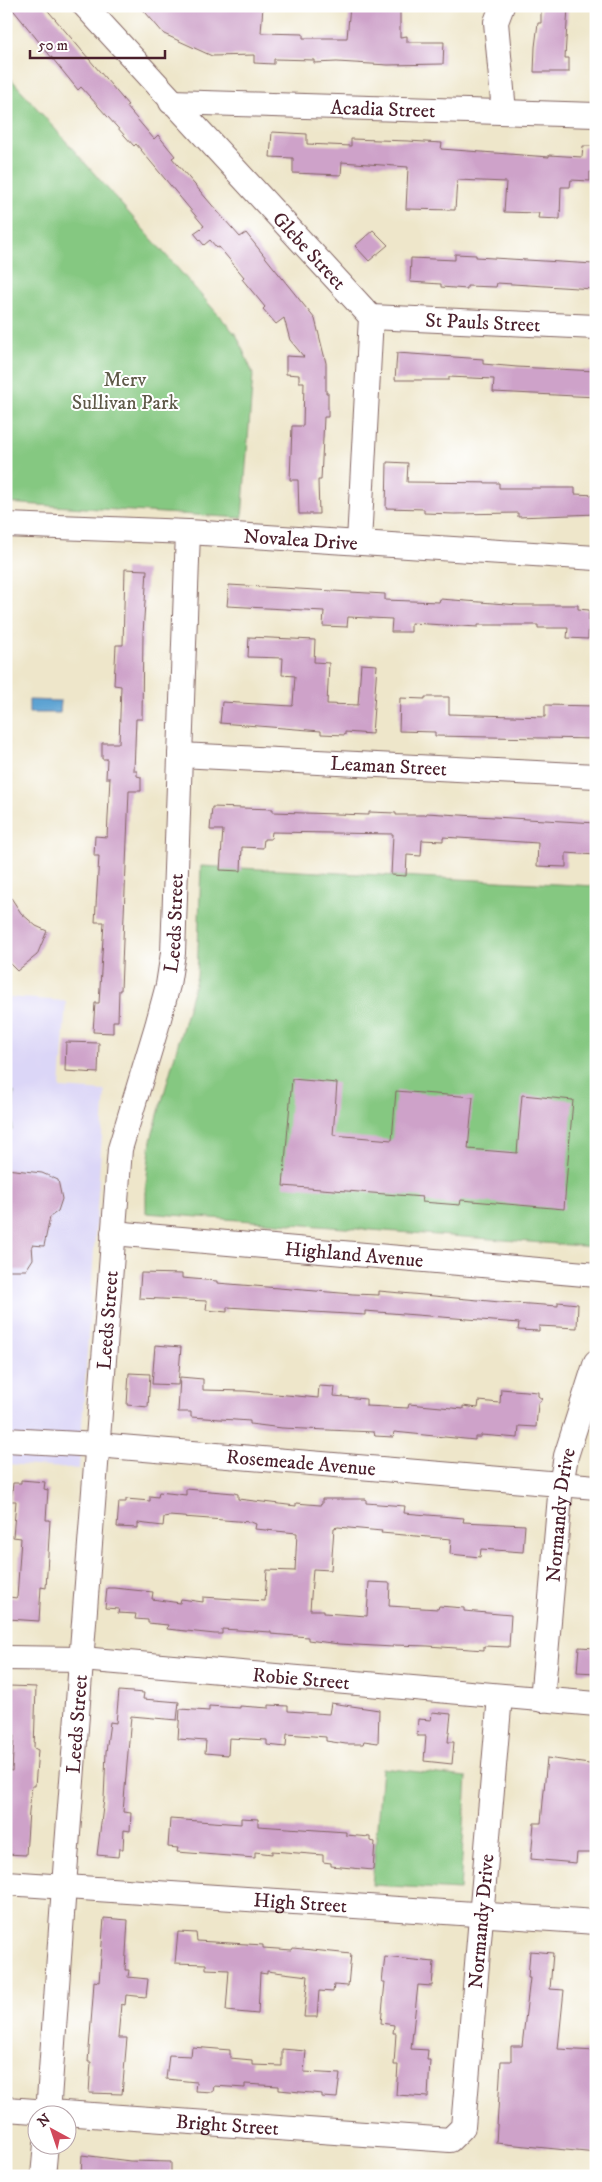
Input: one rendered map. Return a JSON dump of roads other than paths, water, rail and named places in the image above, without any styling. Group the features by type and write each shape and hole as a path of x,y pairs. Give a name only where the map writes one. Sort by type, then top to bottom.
{"street":[{"path":"502,6 496,22 504,112"},
{"name":"Glebe Street","path":"90,11 171,102 371,317"},
{"name":"Acadia Street","path":"171,102 596,115"},
{"path":"359,542 371,317"},
{"name":"St Pauls Street","path":"371,317 596,327"},
{"name":"Novalea Drive","path":"6,525 188,532 596,558"},
{"name":"Leeds Street","path":"49,2104 120,1149 162,1010 173,953 188,532"},
{"name":"Leaman Street","path":"180,755 596,776"},
{"name":"Highland Avenue","path":"113,1232 596,1275"},
{"name":"Normandy Drive","path":"542,1700 561,1485 566,1456 596,1362"},
{"name":"Rosemeade Avenue","path":"6,1440 97,1445 596,1487"},
{"name":"Robie Street","path":"6,1658 82,1659 596,1704"},
{"name":"Normandy Drive","path":"450,2140 463,2127 500,1696"},
{"name":"High Street","path":"6,1882 596,1922"},
{"name":"Bright Street","path":"6,2108 28,2111"},
{"name":"Bright Street","path":"78,2115 450,2140"},
{"path":"43,2176 45,2154"}],"water":[{"path":"29,700 61,701 60,713 29,713"}],"park label":[{"name":"Merv Sullivan Park","path":"125,390"}]}
